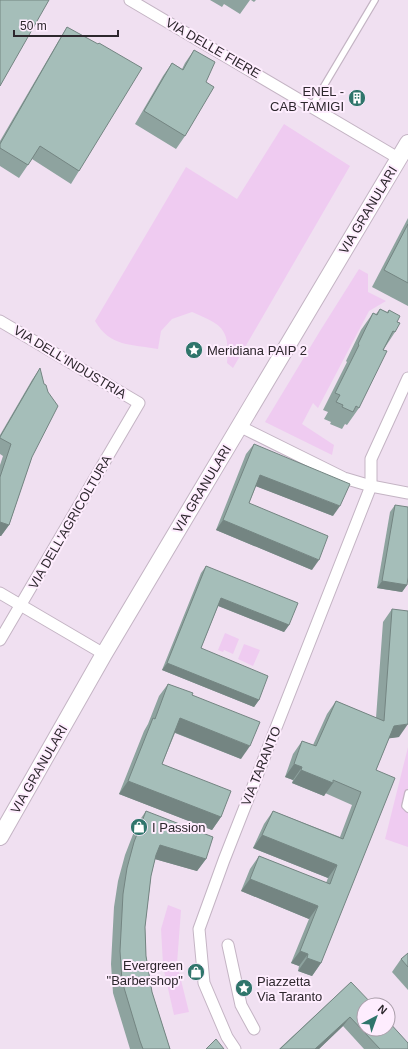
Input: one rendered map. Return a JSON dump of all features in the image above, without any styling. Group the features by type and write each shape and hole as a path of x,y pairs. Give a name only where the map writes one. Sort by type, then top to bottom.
{"street":[{"name":"VIA DELLE FIERE","path":"130,0 398,158"},
{"name":"VIA GRANULARI","path":"0,837 104,654 408,142"},
{"name":"VIA DELL'INDUSTRIA","path":"0,321 139,403"},
{"path":"371,486 371,459 408,378"},
{"name":"VIA DELL'AGRICOLTURA","path":"0,640 139,403"},
{"path":"240,426 344,478 371,486 408,493"},
{"name":"VIA TARANTO","path":"235,1049 227,1037 204,983 199,929 225,856 371,486"},
{"path":"0,593 104,654"},
{"path":"228,945 241,1005 254,1029"}],"lane":[{"path":"312,106 375,0"},
{"path":"408,793 405,806 408,809"}],"shaded area":[{"path":"284,124 350,166 233,368 227,363 227,342 222,329 211,321 192,312 172,319 161,331 158,349 122,343 107,336 95,321 186,167 237,199"},
{"path":"359,269 368,274 368,292 386,301 369,311 318,408 313,403 302,424 334,445 332,455 265,422"},
{"path":"225,633 239,639 233,654 224,650 223,652 218,650"},
{"path":"244,644 260,650 253,666 238,659"},
{"path":"408,747 408,847 385,839"},
{"path":"168,905 181,910 177,964 163,965 161,929"},
{"path":"178,968 189,1012 174,1015 164,971"}],"building":[{"path":"0,0 49,0 0,86"},
{"path":"67,27 98,44 99,43 142,68 79,171 40,146 28,165 0,148 0,144"},
{"path":"194,50 215,62 206,82 214,87 185,136 144,111 172,63 183,70"},
{"path":"408,224 408,283 384,270"},
{"path":"380,309 388,313 389,310 400,316 397,322 400,323 395,332 393,331 383,350 387,351 359,408 356,406 353,412 342,407 343,405 336,402 340,395 335,393 373,313 377,315"},
{"path":"40,368 44,384 58,406 32,457 9,525 0,522 0,477 11,444 0,437"},
{"path":"254,444 350,484 340,506 260,475 249,503 328,536 319,560 223,520"},
{"path":"395,505 408,507 407,585 382,581"},
{"path":"206,566 298,603 289,625 221,598 201,648 268,676 259,700 167,663"},
{"path":"392,609 408,611 408,724 394,726 376,770 395,778 321,963 307,958 308,954 300,951 318,906 250,879 259,856 330,884 337,865 262,835 273,811 343,839 361,792 333,780 333,783 301,770 302,767 294,764 302,741 316,746 336,701 384,721"},
{"path":"168,684 193,693 192,695 260,722 250,746 180,718 162,764 231,791 221,817 128,781 153,718 155,719"},
{"path":"146,811 213,837 206,859 160,845 151,876 145,927 146,956 152,992 170,1049 143,1049 122,981 120,951 123,894 127,868 134,842"},
{"path":"408,953 408,967 401,959"},
{"path":"351,982 365,997 356,997 356,1023 350,1017 315,1049 280,1049"},
{"path":"396,1030 408,1043 408,1049 380,1049 369,1037 396,1037"},
{"path":"216,1039 224,1049 206,1049"}],"place":[{"name":"ENEL - CAB TAMIGI","path":"357,98"},
{"name":"Meridiana PAIP 2","path":"194,350"},
{"name":"I Passion","path":"139,827"},
{"name":"Evergreen \"Barbershop\"","path":"196,972"},
{"name":"Piazzetta Via Taranto","path":"244,988"}]}
